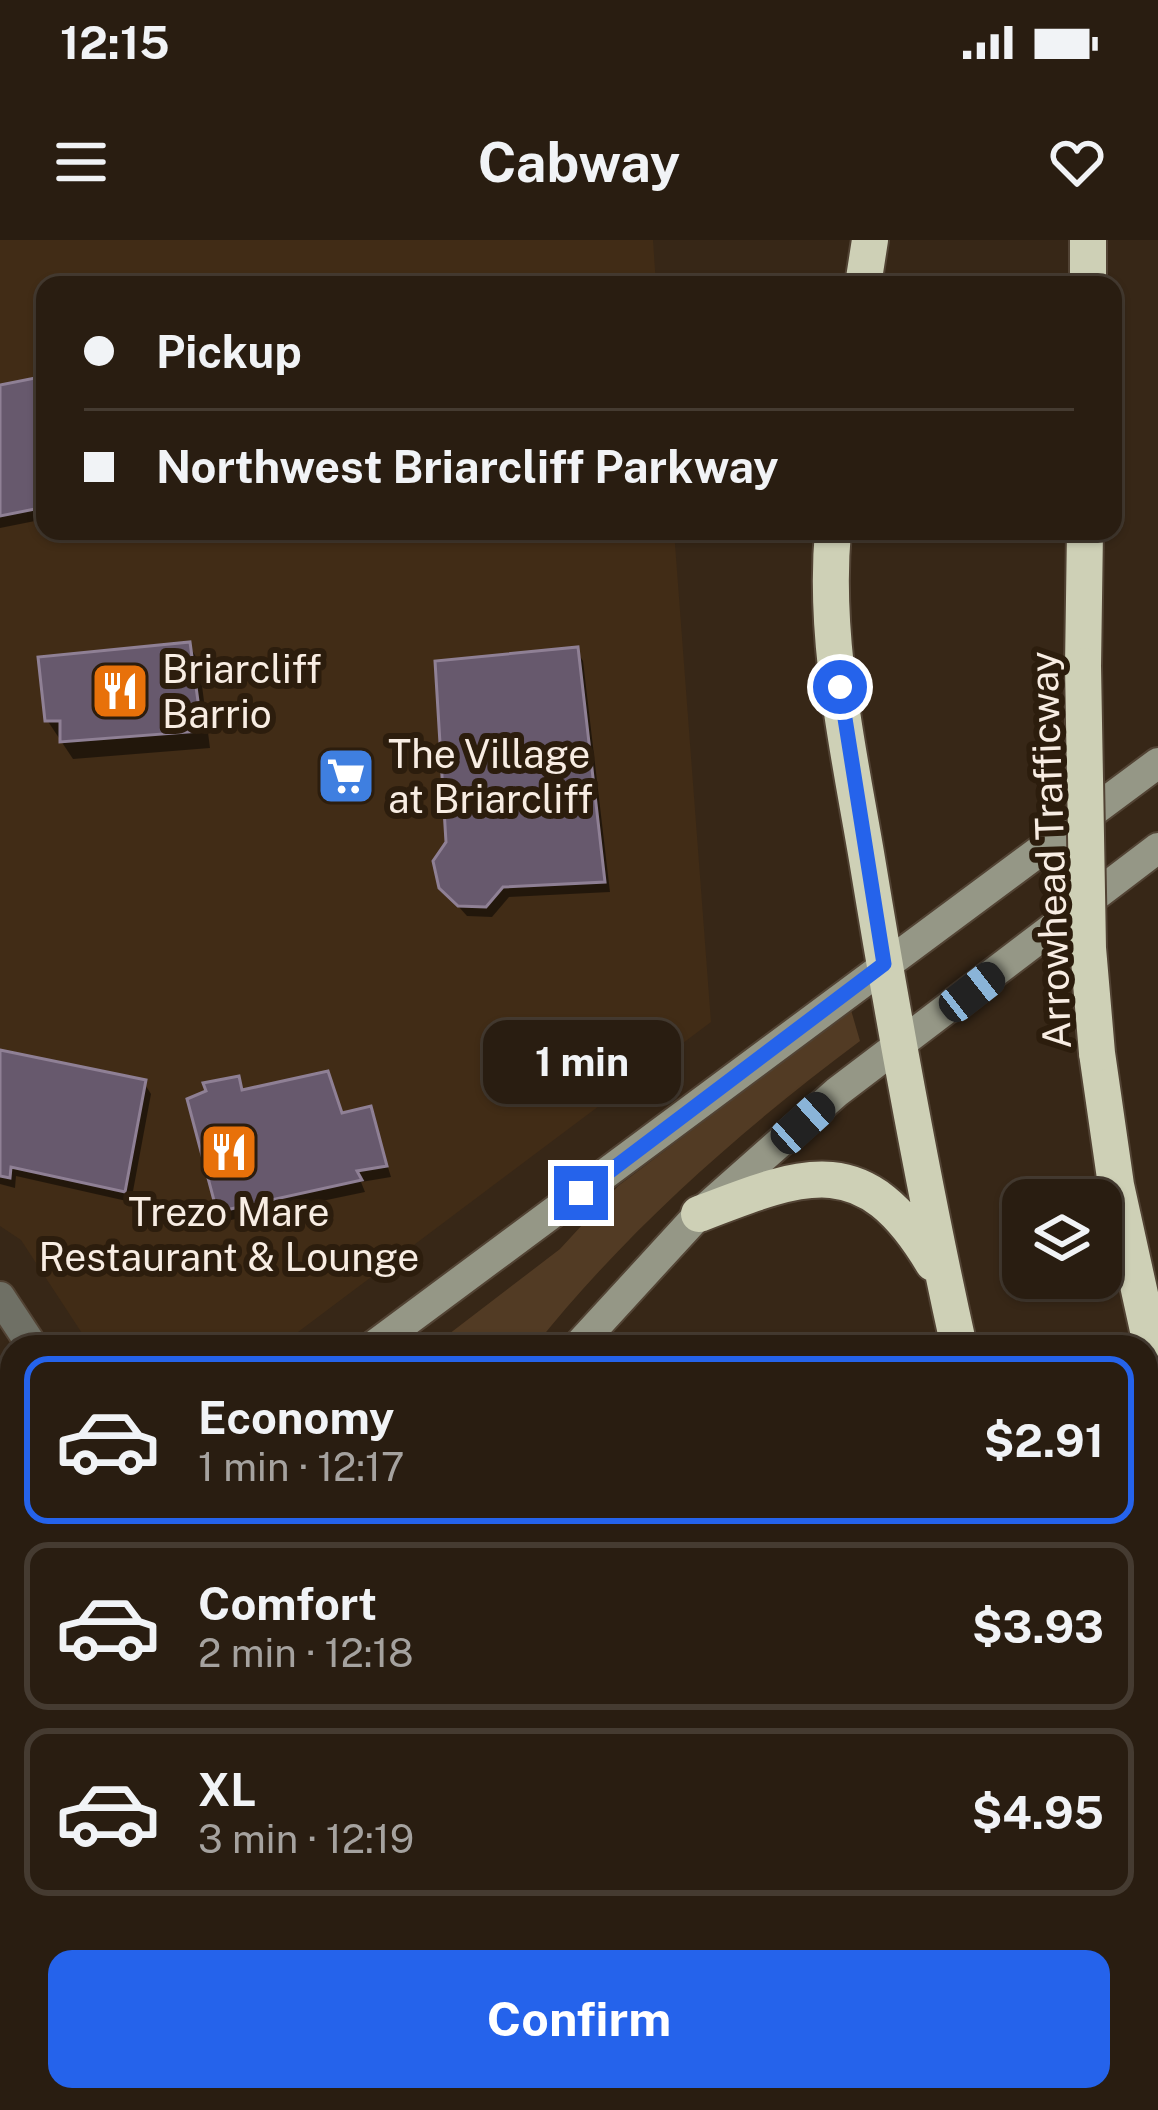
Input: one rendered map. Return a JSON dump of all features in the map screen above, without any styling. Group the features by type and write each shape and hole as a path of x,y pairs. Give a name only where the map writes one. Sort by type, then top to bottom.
{"highway":[{"path":"864,276 870,240"},
{"path":"1088,240 1088,276"},
{"path":"832,540 833,623 843,719 897,1049 956,1335"},
{"name":"Arrowhead Trafficway","path":"1085,540 1086,882 1097,1053 1116,1186 1149,1335"},
{"path":"699,1214 801,1179 859,1185 895,1208 944,1282"}],"main road":[{"path":"388,1335 1158,763"},
{"path":"588,1335 699,1214 837,1092 1158,848"}],"street":[{"path":"0,1297 26,1335"}],"shaded area":[{"name":"The Village at Briarcliff","path":"0,240 653,240 655,276 36,276 36,540 675,540 711,1022 294,1335 83,1335 21,1240 0,1226"},
{"path":"851,1010 860,1041 687,1184 607,1262 544,1335 448,1335 560,1249 618,1186"}],"building":[{"path":"36,378 36,509 0,516 0,385"},
{"path":"190,642 202,731 60,742 60,721 45,721 38,657"},
{"path":"578,647 605,882 503,887 486,907 458,906 439,888 433,861 446,842 435,661"},
{"path":"0,1050 146,1080 125,1192 11,1167 10,1178 0,1176"},
{"path":"328,1071 342,1113 371,1106 387,1166 357,1171 362,1180 217,1212 187,1099 206,1091 203,1083 239,1076 242,1090"}],"place":[{"name":"Briarcliff Barrio","path":"120,691"},
{"name":"The Village at Briarcliff","path":"346,776"},
{"name":"Trezo Mare Restaurant & Lounge","path":"229,1152"}],"route":[{"path":"581,1193 884,964 840,687"}]}
